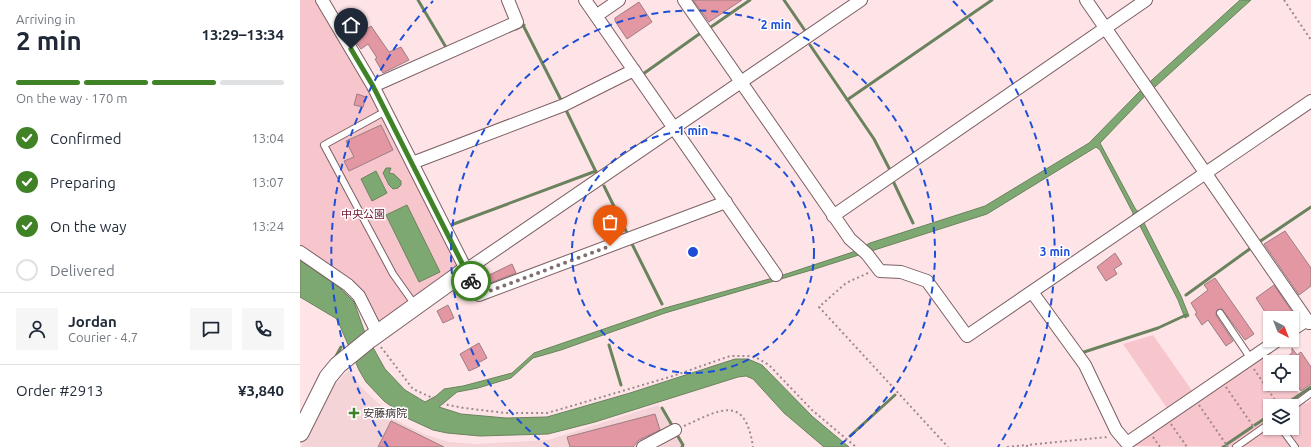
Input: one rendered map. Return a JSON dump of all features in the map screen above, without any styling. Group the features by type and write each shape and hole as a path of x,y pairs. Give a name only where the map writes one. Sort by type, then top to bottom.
{"street":[{"path":"322,0 373,86 479,295 726,202"},
{"path":"373,86 517,22 508,0"},
{"path":"586,0 776,275"},
{"path":"596,16 619,0"},
{"path":"684,0 850,239 867,254 880,271 901,272 927,280 967,336 1311,101"},
{"path":"300,433 328,377 349,355 466,270 861,0"},
{"path":"1086,0 1309,322 1299,327"},
{"path":"833,216 1146,0"},
{"path":"412,163 564,105 634,70"},
{"path":"300,252 348,285 359,296 374,336"},
{"path":"1032,292 1085,365 1126,442 1166,417 1268,347"},
{"path":"643,447 675,430"}],"lane":[{"path":"386,111 324,145 393,274 416,306"},
{"path":"1220,313 1250,360"},
{"path":"1299,402 1311,393"},
{"path":"1236,447 1263,428"},
{"path":"1286,435 1295,447"}],"path":[{"path":"1284,0 1311,40"},
{"path":"880,271 854,278 819,307 948,447"},
{"path":"374,336 407,383 413,389 448,405 506,414 547,413 623,391 730,356 748,356 757,358 769,365 812,410 856,447"},
{"path":"1250,360 1275,399"},
{"path":"1221,380 1257,432"},
{"path":"1194,398 1228,447"},
{"path":"675,430 722,410 729,409 738,413 748,424 754,447"},
{"path":"1166,417 1187,447"},
{"path":"1007,447 1126,442"}],"shaded area":[{"path":"1240,0 1251,0 1146,95 1100,143 1136,210 1140,212 1144,223 1181,296 1189,316 1185,318 1178,300 1140,226 1132,218 1133,213 1100,150 1096,147 987,214 815,269 665,313 561,350 533,358 511,378 478,388 457,392 439,407 461,414 506,418 547,417 630,393 735,359 748,359 762,365 813,417 849,447 824,447 784,413 753,379 746,376 738,377 595,422 548,434 480,436 447,433 433,430 409,419 384,401 366,382 359,370 337,319 300,297 300,260 341,289 354,302 365,333 385,369 405,390 425,402 436,396 444,389 463,386 512,373 534,353 665,308 780,276 853,252 870,243 985,206 1089,143 1142,89"},
{"path":"386,168 391,168 389,173 394,174 401,181 401,185 398,188 393,189 389,185 383,173"},
{"path":"376,171 387,193 372,201 361,179"},
{"path":"407,205 440,272 419,282 386,215"},
{"name":"安藤病院","path":"349,370 361,387 398,421 424,434 449,442 476,444 548,440 658,405 682,445 680,447 301,447 334,385"}],"green space":[{"name":"中央公園","path":"300,0 317,0 377,104 458,266 380,325 360,294 300,247"},
{"path":"1153,335 1195,395 1169,411 1123,344"},
{"path":"1269,351 1272,355 1263,355"},
{"path":"1263,355 1263,391 1297,391 1306,404 1311,400 1311,447 1132,446"}],"building":[{"path":"693,0 742,0 709,22"},
{"path":"639,2 652,22 627,39 615,21 615,18"},
{"path":"371,26 389,52 401,47 409,60 383,73 375,59 377,58 368,44 361,49 353,38"},
{"path":"357,94 366,97 363,107 354,105"},
{"path":"381,125 393,150 349,171 344,161 354,157 346,141"},
{"path":"1285,231 1311,268 1311,286 1299,295 1264,244"},
{"path":"1115,253 1122,264 1114,269 1117,274 1106,281 1097,267"},
{"path":"512,264 516,273 485,285 483,278"},
{"path":"1215,278 1254,334 1245,340 1222,309 1217,310 1216,315 1233,341 1226,346 1208,320 1202,325 1195,314 1197,313 1191,303 1208,290 1204,285"},
{"path":"1274,285 1292,311 1264,311 1256,298"},
{"path":"448,305 454,318 443,323 437,311"},
{"path":"479,343 487,358 478,363 480,366 469,371 460,354"},
{"path":"1292,348 1297,355 1289,355 1292,353"},
{"path":"1301,352 1311,367 1311,384 1301,391 1299,388 1299,355 1297,355"},
{"path":"655,414 660,430 639,440 633,447 570,447 567,437"},
{"path":"391,421 444,447 378,447"}],"waterway":[{"path":"418,0 447,49"},
{"path":"708,29 750,0"},
{"path":"784,0 806,32"},
{"path":"847,100 992,0"},
{"path":"523,25 562,102"},
{"path":"516,29 524,25"},
{"path":"645,77 643,74 702,32"},
{"path":"810,45 874,139 890,170"},
{"path":"565,108 596,172"},
{"path":"451,225 596,171"},
{"path":"893,181 913,223"},
{"path":"604,186 628,235"},
{"path":"1259,242 1311,207"},
{"path":"631,242 662,304"},
{"path":"1186,295 1251,248"},
{"path":"1081,353 1158,328 1186,315"},
{"path":"609,345 621,385"},
{"path":"335,358 341,347"},
{"path":"1293,399 1311,387"},
{"path":"850,436 895,395"},
{"path":"662,408 673,427"},
{"path":"1255,425 1263,420"},
{"path":"1227,444 1252,427"},
{"path":"676,433 683,445 682,447"}],"way so far":[{"path":"471,281 479,295 610,246"}],"place":[{"name":"安藤病院","path":"354,413"}],"route":[{"path":"351,49 373,86 471,281"}]}
